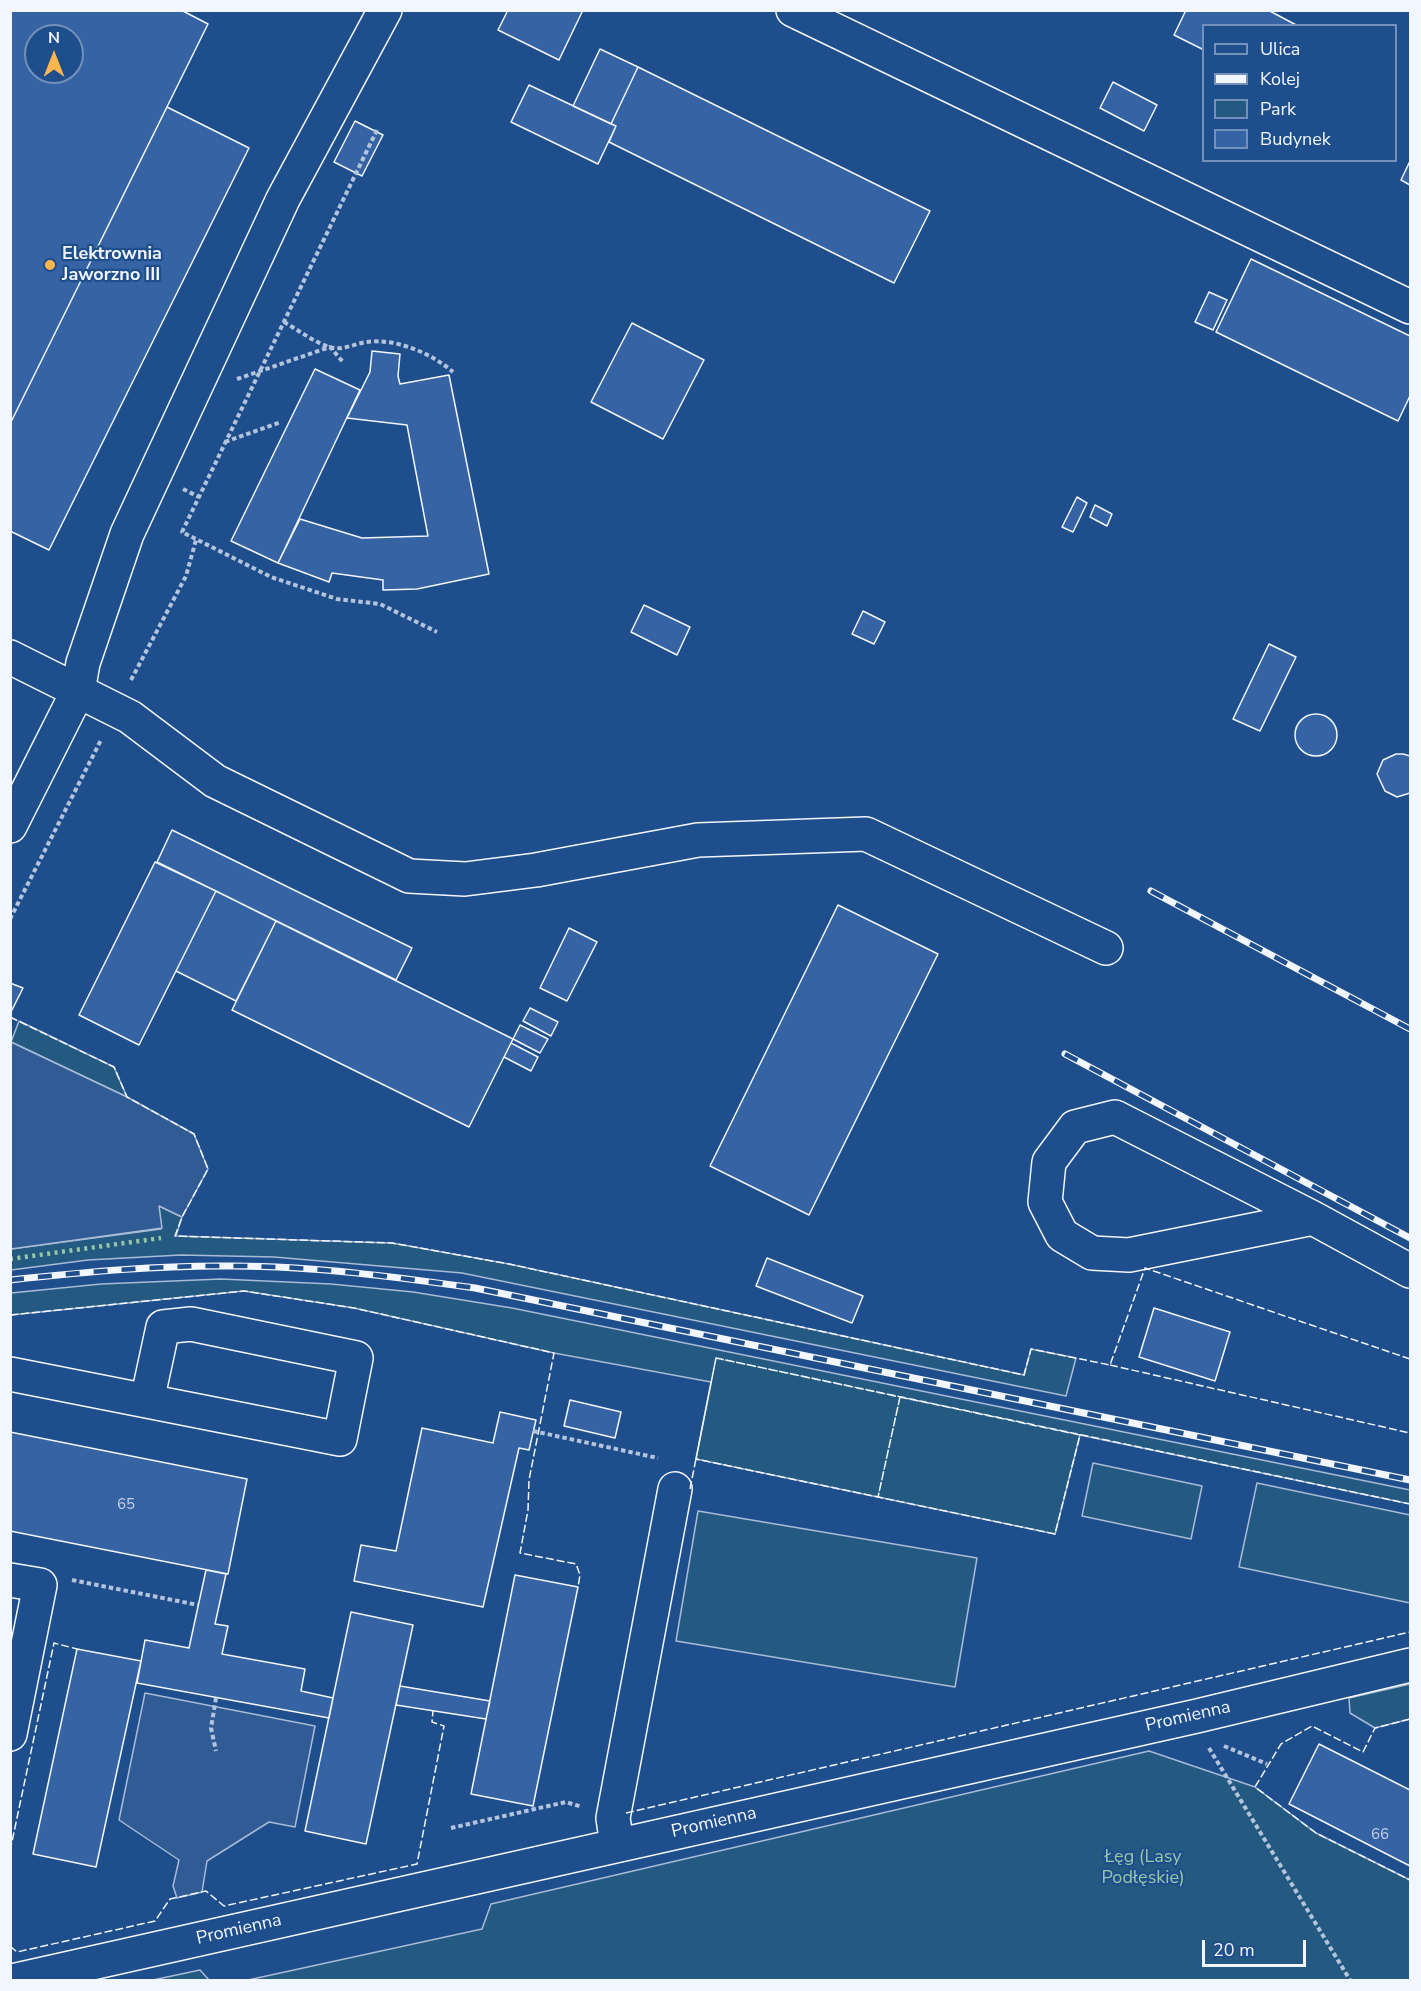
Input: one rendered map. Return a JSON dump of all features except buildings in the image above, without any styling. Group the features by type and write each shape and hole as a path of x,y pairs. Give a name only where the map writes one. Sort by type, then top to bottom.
{"street":[{"path":"10,826 78,691 83,663 127,534 283,199 385,10"},
{"path":"793,10 1410,307"},
{"path":"10,657 129,717 215,781 409,876 465,879 536,870 698,840 866,834 1106,948"},
{"path":"1313,1218 1130,1255 1092,1253 1062,1235 1045,1202 1049,1162 1075,1127 1115,1117 1313,1218 1410,1271"},
{"path":"10,1374 147,1401 340,1439 356,1358 191,1324 163,1327 147,1401"},
{"path":"617,1845 613,1818 675,1489"},
{"path":"10,1734 25,1582"},
{"name":"Promienna","path":"16,1980 1197,1716 1410,1665"}],"path":[{"path":"377,130 182,532 271,577 337,598 380,604 437,632"},
{"path":"284,322 330,347 343,363"},
{"path":"232,381 330,347 341,348 369,342 392,344 439,360 453,372"},
{"path":"225,442 281,422"},
{"path":"533,1431 662,1459"},
{"path":"25,1582 42,1574 198,1605"},
{"path":"216,1698 211,1728 216,1751"},
{"path":"1208,1746 1350,1980"}],"green space":[{"path":"19,1021 114,1067 127,1097 11,1042"},
{"path":"159,1206 182,1217 176,1236 392,1243 509,1264 1024,1375 1031,1349 1076,1358 1066,1396 462,1273 274,1257 181,1255 88,1260 11,1270 11,1249 161,1229"},
{"path":"221,1279 331,1284 413,1292 512,1308 1410,1490 1410,1504 1080,1435 1055,1534 696,1459 711,1382 554,1353 354,1308 244,1291 11,1315 11,1293 101,1284"},
{"path":"1093,1463 1202,1486 1191,1539 1082,1516"},
{"path":"1257,1483 1410,1515 1410,1603 1239,1567"},
{"path":"698,1511 977,1558 955,1687 676,1641"},
{"path":"1410,1684 1410,1719 1375,1728 1350,1713 1349,1698"},
{"name":"Łęg (Lasy Podłęskie)","path":"1149,1751 1255,1787 1316,1833 1410,1880 1410,1980 248,1980 482,1929 491,1904"},
{"path":"200,1970 209,1980 153,1980"}],"shaded area":[{"path":"11,1042 127,1097 194,1134 208,1169 182,1217 159,1206 162,1228 11,1249"},
{"path":"145,1693 315,1726 295,1827 269,1822 207,1861 202,1892 177,1898 173,1886 179,1860 119,1820"}],"railway":[{"path":"1151,891 1410,1029"},
{"path":"1065,1054 1410,1238"},
{"path":"10,1280 150,1268 264,1266 355,1273 475,1288 1410,1480"}],"hedge":[{"path":"10,1259 161,1238"}],"fence":[{"path":"10,1017 114,1067 127,1097 194,1134 208,1169 182,1217 175,1236 392,1243 509,1264 1024,1375 1031,1349 1110,1365 1145,1268 1410,1359"},
{"path":"10,1315 244,1291 354,1308 554,1353 529,1480 528,1510 520,1553 576,1564 580,1575 578,1587"},
{"path":"716,1358 900,1397 878,1497 696,1459 716,1358"},
{"path":"690,1489 716,1358 1410,1504"},
{"path":"1110,1365 1410,1433"},
{"path":"900,1397 1080,1435 1055,1534 878,1497 900,1397"},
{"path":"626,1813 1410,1632"},
{"path":"10,1851 54,1643 77,1649"},
{"path":"10,1946 17,1952 155,1921 170,1899 206,1891 224,1906 417,1864 444,1726 432,1722 433,1711"},
{"path":"1410,1719 1375,1728 1363,1752 1312,1726 1281,1744 1255,1787 1316,1833 1410,1880"}],"place":[{"name":"Elektrownia Jaworzno III","path":"50,265"}]}
